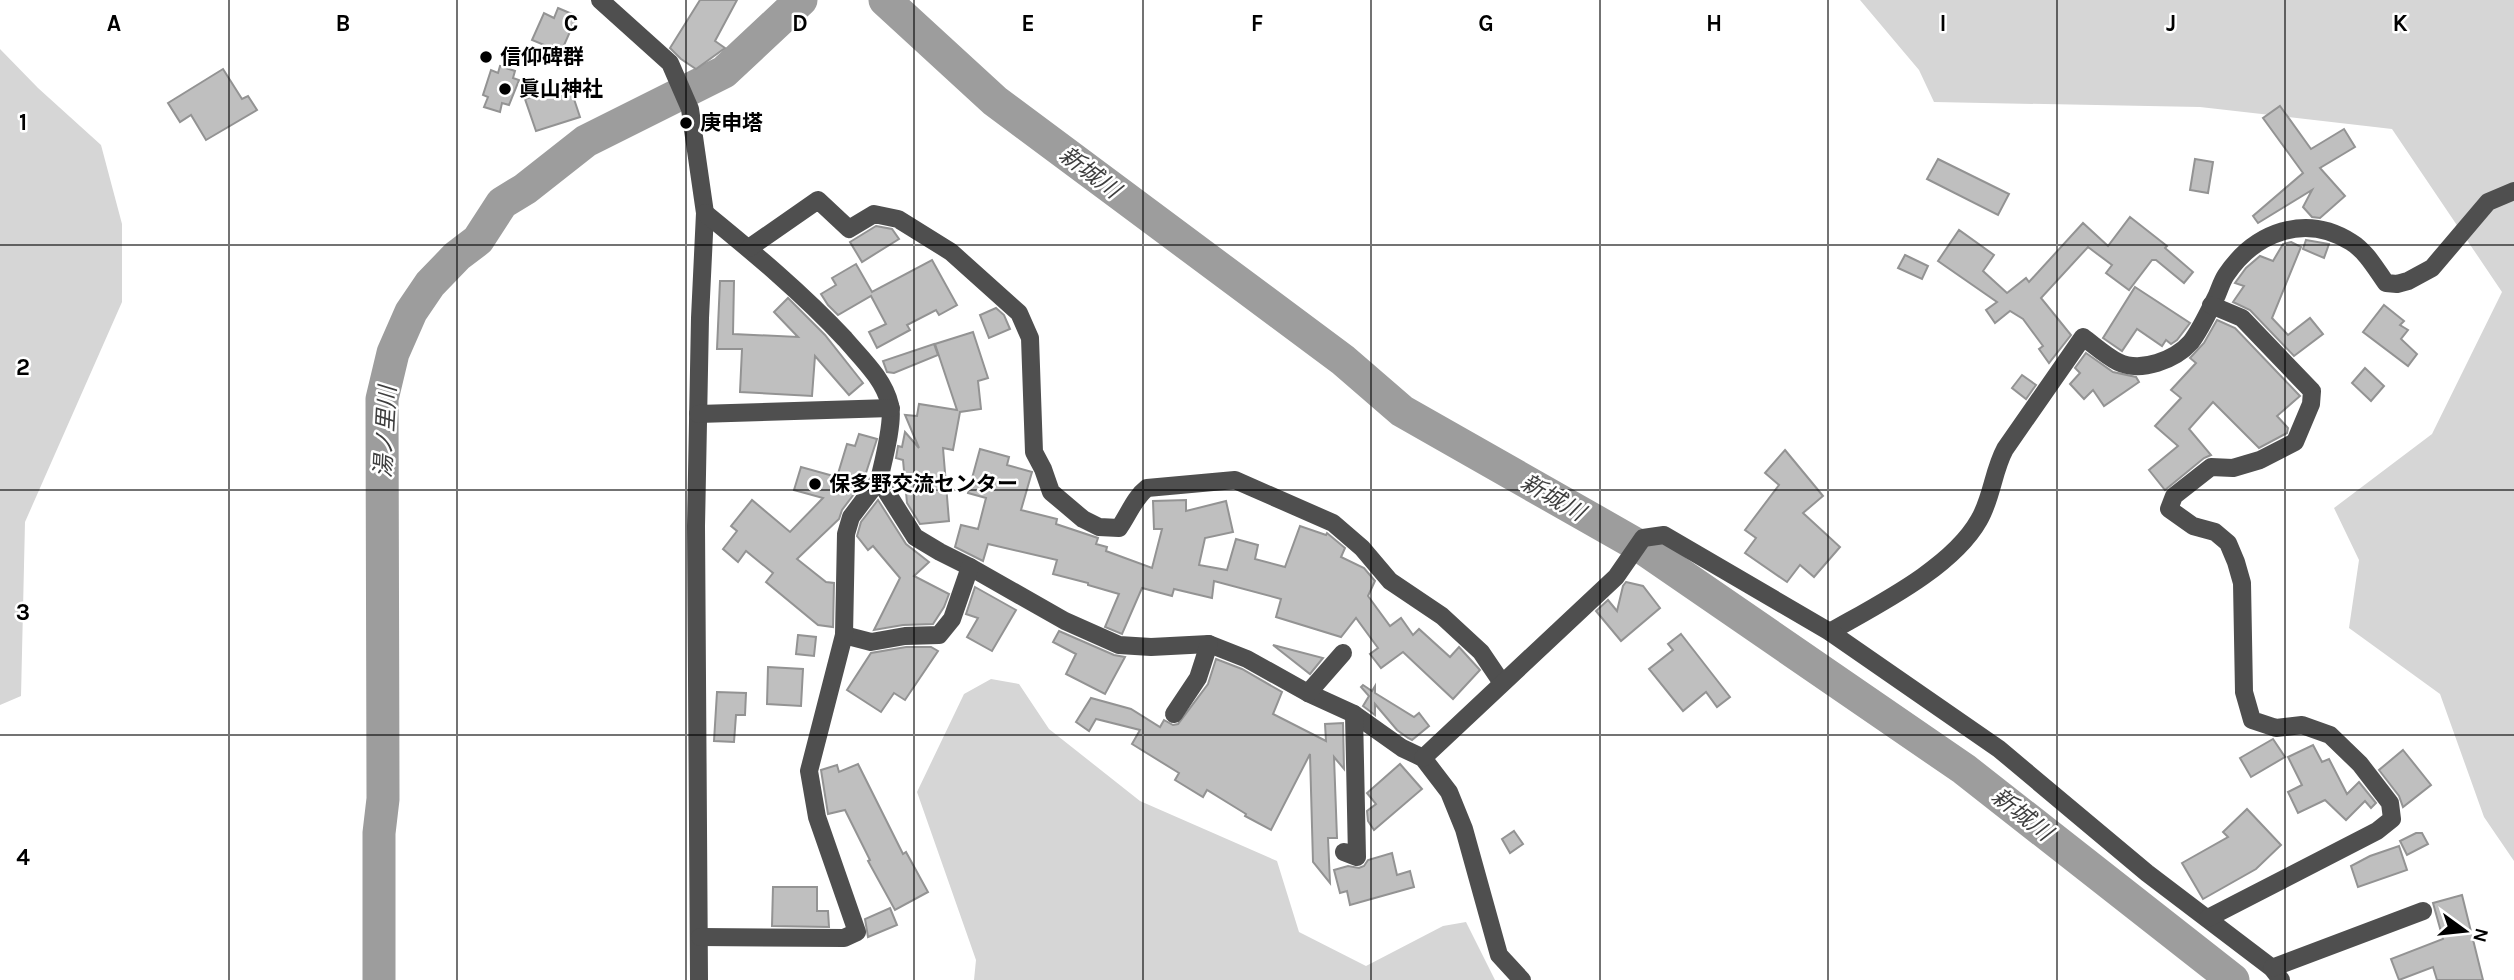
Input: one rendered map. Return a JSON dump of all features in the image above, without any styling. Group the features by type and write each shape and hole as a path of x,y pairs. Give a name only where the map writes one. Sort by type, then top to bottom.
{"street":[{"path":"600,0 670,63 690,109 705,213 699,318 696,526 699,980"},
{"path":"1830,632 1940,564 1966,537 1979,520 1997,464 2005,449 2083,337 2119,363 2140,367 2175,355 2191,342 2224,277 2243,254 2262,238 2305,226 2332,233 2351,242 2362,251 2386,283 2408,281 2432,268 2488,202 2514,191"},
{"path":"749,248 818,200 849,229 874,214 898,219 951,252 1019,313 1030,338 1034,452 1051,492 1083,519 1099,527 1119,528 1132,510 1136,497 1147,488 1235,480 1333,523 1362,548 1390,581 1442,616 1481,652 1502,683"},
{"path":"700,937 844,938 857,932 817,817 809,771 844,635 846,534 851,517 879,480 887,447 891,408 883,388 868,365 815,307 705,213"},
{"path":"2208,919 2377,831 2392,819 2390,803 2360,764 2330,735 2302,725 2276,728 2252,720 2244,692 2242,583 2236,562 2228,543 2215,532 2193,526 2169,509 2174,496 2211,467 2233,468 2260,460 2295,442 2311,404 2312,391 2242,317 2211,305"},
{"path":"698,414 891,408"},
{"path":"879,480 915,537 1065,621 1119,645 1151,647 1209,644 1247,659 1308,693 1354,714 1402,748 1423,758 1448,792 1464,829 1499,955 1522,980"},
{"path":"1423,758 1616,577 1643,538 1664,535 1830,632 1999,749 2147,873 2277,974 2423,911"},
{"path":"844,635 871,642 905,636 939,635 952,619 970,567"},
{"path":"1174,714 1198,678 1209,644"},
{"path":"1308,693 1343,653"},
{"path":"1343,852 1357,857 1354,714"}],"shaded area":[{"path":"1860,0 2514,0 2514,861 2484,817 2440,694 2349,628 2359,560 2334,508 2432,434 2502,292 2392,129 2200,107 1934,102 1919,70"},
{"path":"0,49 101,145 122,224 122,302 25,522 21,696 0,705"},
{"path":"991,679 1019,684 1049,729 1140,801 1277,861 1299,932 1366,966 1443,926 1466,922 1495,980 974,980 976,960 917,792 964,694"}],"building":[{"path":"700,0 737,0 715,41 725,48 696,69 670,48"},
{"path":"558,8 577,16 561,52 532,40 544,13 554,18"},
{"name":"眞山神社","path":"500,66 515,71 513,78 519,80 509,105 502,103 500,112 484,107 488,97 483,95 491,70 498,73"},
{"path":"223,69 242,99 248,96 257,110 206,140 191,115 180,122 168,103"},
{"path":"569,84 580,117 536,131 525,99"},
{"path":"2280,106 2311,149 2344,129 2355,147 2320,168 2345,196 2320,218 2312,217 2303,207 2312,190 2258,223 2253,216 2303,173 2263,118"},
{"path":"1938,159 2009,194 1998,215 1927,179"},
{"path":"2195,159 2213,162 2208,193 2190,190"},
{"path":"2130,217 2167,246 2165,248 2193,272 2184,283 2156,260 2152,260 2129,290 2106,273 2112,265 2088,247 2041,298 2071,335 2049,363 2039,349 2043,346 2023,319 2010,311 1995,323 1986,310 1997,302 1938,261 1959,230 1994,255 1983,271 2007,293 2026,278 2029,282 2083,223 2108,246"},
{"path":"876,226 892,229 899,239 862,262 850,242"},
{"path":"2306,240 2329,244 2324,258 2303,249"},
{"path":"2291,242 2301,247 2272,318 2288,335 2310,318 2323,334 2294,356 2250,310 2233,302 2244,286 2235,283 2246,268 2260,256 2273,261 2283,244"},
{"path":"1905,255 1928,266 1922,279 1898,268"},
{"path":"932,260 957,305 939,315 936,310 907,325 910,330 877,348 869,332 886,324 871,296 838,315 821,294 836,285 832,278 856,264 872,292"},
{"path":"720,281 734,281 733,334 798,337 774,312 788,298 825,335 863,383 849,395 815,356 812,396 740,392 742,349 717,349"},
{"path":"2135,287 2190,323 2177,340 2171,344 2166,340 2162,346 2137,329 2122,351 2103,338"},
{"path":"2384,305 2404,321 2400,325 2408,330 2401,339 2417,354 2408,366 2363,332"},
{"path":"996,308 1004,315 1010,329 989,338 980,315"},
{"path":"2217,320 2235,328 2300,396 2277,416 2288,428 2287,433 2259,448 2213,402 2189,429 2211,455 2165,490 2149,470 2178,446 2155,426 2181,398 2171,390 2196,363 2190,358 2204,343"},
{"path":"973,332 988,378 978,381 981,409 960,412 953,450 943,448 949,521 920,524 907,503 903,460 896,458 905,432 919,448 905,415 917,416 919,404 957,410 935,344"},
{"path":"934,344 938,355 894,373 887,372 883,361"},
{"path":"2086,353 2113,372 2136,377 2139,382 2104,406 2093,390 2084,399 2070,384 2080,373 2075,368"},
{"path":"2365,368 2384,386 2371,401 2352,383"},
{"path":"2022,375 2036,385 2026,399 2012,388"},
{"path":"859,434 877,439 863,482 842,510 839,519 797,559 826,582 834,583 833,627 818,625 766,582 773,573 746,551 738,562 723,549 737,531 731,526 752,500 790,532 823,498 794,490 801,467 837,477 847,444 855,446"},
{"path":"980,449 1009,457 1007,465 1032,472 1021,510 1057,519 1056,524 1098,538 1096,544 1107,547 1106,551 1152,568 1162,529 1154,529 1153,501 1186,500 1186,511 1226,501 1233,532 1205,538 1199,565 1227,570 1236,539 1258,545 1255,559 1285,567 1300,526 1326,535 1327,533 1345,548 1341,557 1364,568 1375,581 1368,596 1390,626 1401,618 1413,635 1419,629 1450,657 1459,647 1480,670 1453,699 1403,652 1381,668 1370,654 1378,648 1356,618 1341,637 1276,617 1281,599 1214,581 1212,598 1174,589 1172,596 1142,588 1122,634 1105,627 1119,594 1053,574 1057,560 988,544 983,561 955,547 961,525 978,529 986,498 968,493"},
{"path":"1785,450 1823,496 1803,513 1840,547 1814,577 1800,565 1787,582 1745,553 1756,538 1745,530 1779,485 1765,473"},
{"path":"878,500 906,544 929,562 914,576 949,594 933,624 874,630 900,578 873,546 868,550 857,536 861,522"},
{"path":"1626,582 1643,586 1660,608 1621,641 1596,611 1608,600 1617,611"},
{"path":"975,587 1016,610 992,651 967,637 978,618 966,614"},
{"path":"1059,631 1114,655 1125,657 1105,694 1066,674 1076,654 1053,642"},
{"path":"1681,634 1730,697 1717,707 1706,692 1683,711 1649,669 1673,650 1668,644"},
{"path":"798,635 816,637 814,656 796,654"},
{"path":"1273,645 1323,658 1310,674"},
{"path":"906,647 931,647 938,651 905,700 894,693 881,712 847,690 871,653"},
{"path":"1216,659 1242,669 1282,692 1273,714 1326,741 1325,724 1343,723 1344,769 1334,757 1337,838 1328,838 1330,883 1313,862 1310,754 1271,830 1207,790 1203,797 1175,780 1179,773 1132,744 1140,730 1096,719 1089,731 1076,722 1091,698 1131,709 1160,727 1164,720 1173,725 1178,724 1208,684"},
{"path":"768,667 803,669 801,706 767,704"},
{"path":"1363,685 1372,691 1375,686 1375,693 1414,717 1419,713 1429,726 1412,740 1408,738 1397,730 1375,704 1375,715 1363,706 1369,696 1361,687"},
{"path":"717,692 746,693 745,715 736,715 734,742 714,741"},
{"path":"2273,739 2285,757 2251,777 2240,758"},
{"path":"2313,745 2322,762 2329,759 2347,794 2359,782 2376,803 2371,808 2365,801 2346,820 2325,800 2298,813 2288,792 2302,785 2288,757"},
{"path":"2403,750 2431,785 2403,807 2399,796 2379,770"},
{"path":"858,764 903,854 906,852 928,892 895,910 868,861 870,860 845,810 828,814 821,770 837,765 839,772"},
{"path":"1400,764 1422,789 1374,830 1368,821 1367,811 1376,804 1367,793"},
{"path":"2247,809 2281,845 2256,869 2203,899 2182,863 2228,837 2223,832"},
{"path":"1514,831 1523,844 1510,853 1502,839"},
{"path":"2422,833 2428,844 2407,855 2400,841"},
{"path":"2399,846 2407,870 2358,887 2351,866"},
{"path":"1392,853 1397,875 1410,871 1414,887 1350,905 1347,891 1340,893 1334,870 1348,866 1359,868 1368,860"},
{"path":"773,887 817,887 817,911 828,911 829,927 772,926"},
{"path":"2462,895 2483,980 2437,980 2433,967 2399,980 2391,959 2443,939 2433,903"},
{"path":"890,908 897,925 868,937 865,919"}],"waterway":[{"name":"湯ノ里川","path":"379,980 379,833 383,799 382,399 393,353 411,312 430,284 457,256 478,240 502,203 525,189 586,141 724,72 801,0"},
{"name":"新城川","path":"885,0 995,101 1343,360 1402,411 1641,547 1964,769 2233,980"}],"place":[{"name":"信仰碑群","path":"486,57"},
{"name":"眞山神社","path":"505,89"},
{"name":"庚申塔","path":"686,123"},
{"name":"保多野交流センター","path":"815,484"}]}
